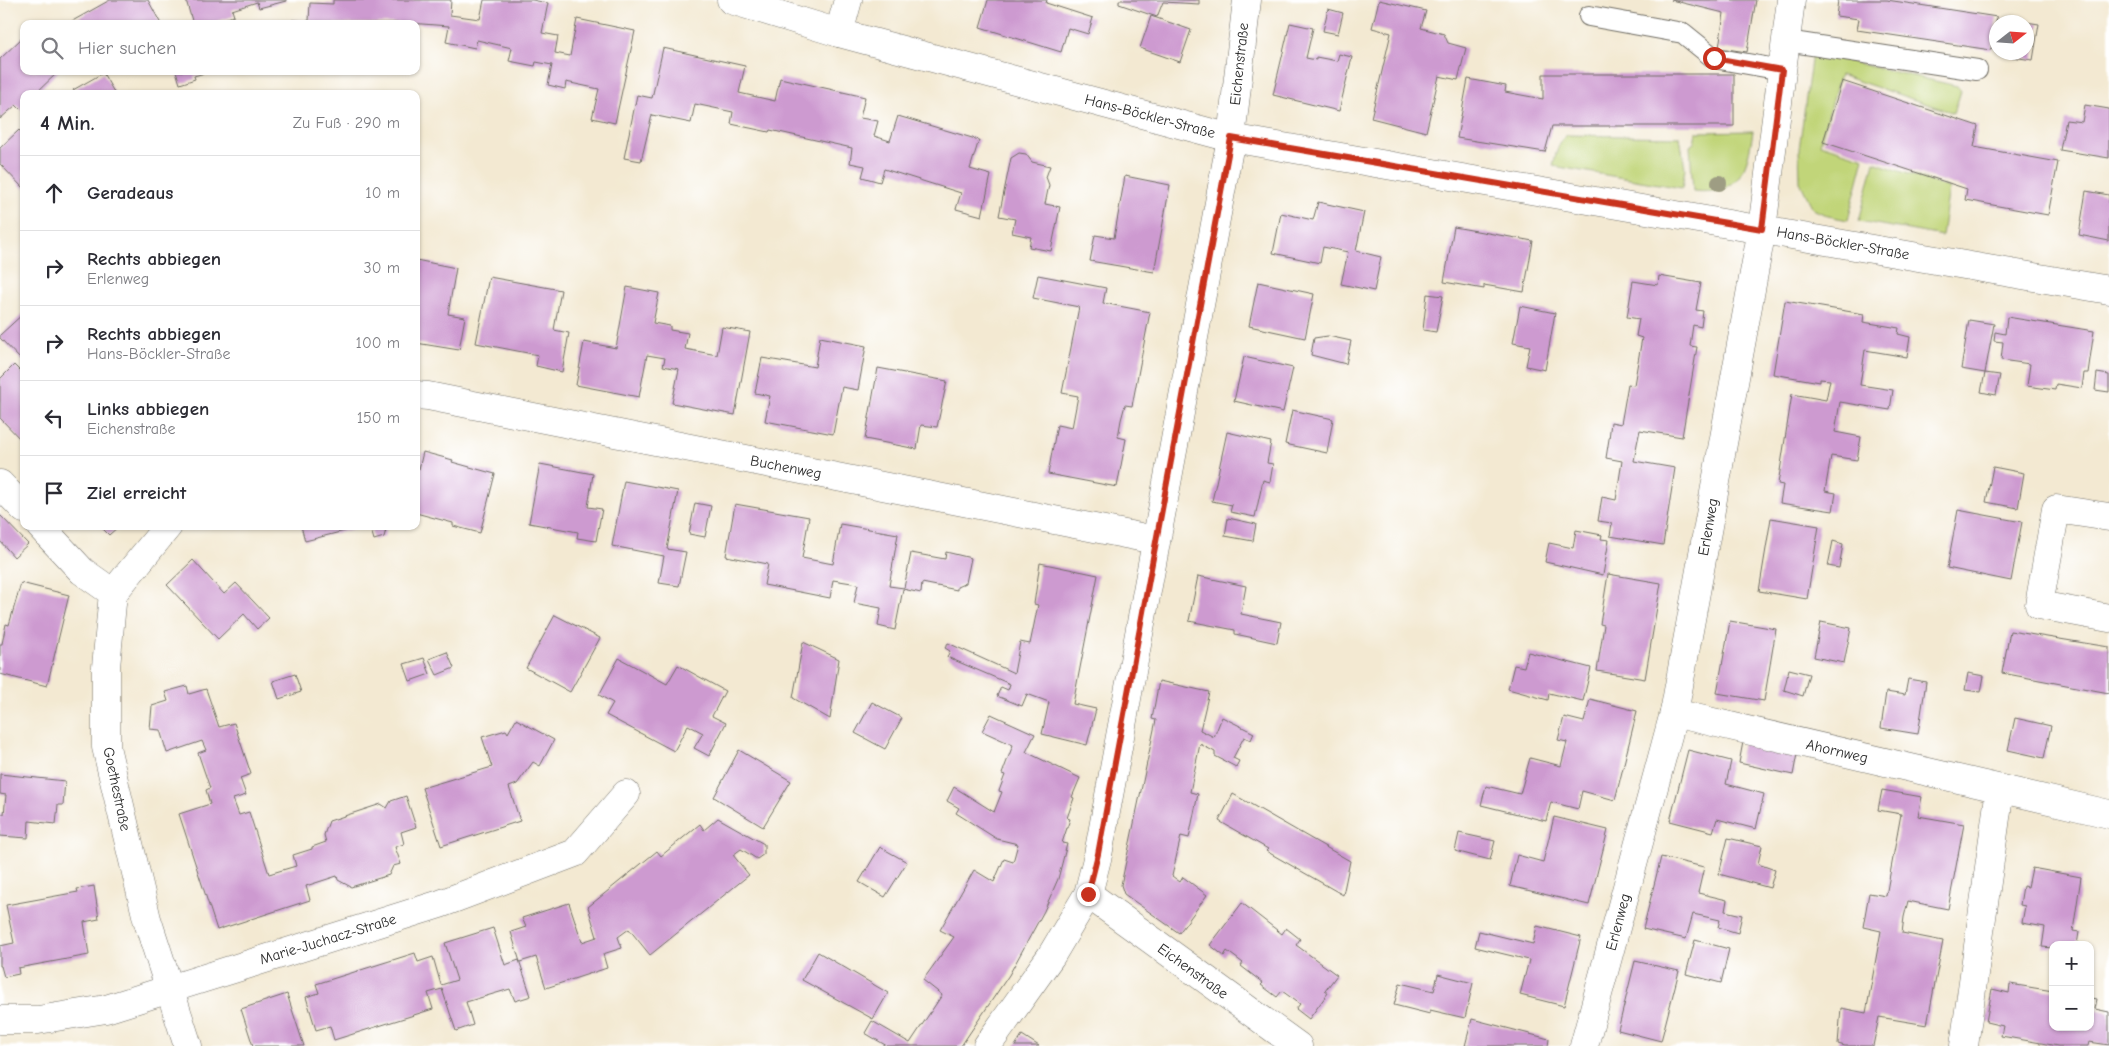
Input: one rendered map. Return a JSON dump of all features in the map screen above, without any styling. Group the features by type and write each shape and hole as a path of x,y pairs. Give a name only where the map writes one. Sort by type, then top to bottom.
{"street":[{"name":"Hans-Böckler-Straße","path":"730,0 839,33 1231,138 2109,290"},
{"path":"839,33 848,0"},
{"name":"Eichenstraße","path":"987,1046 1051,956 1088,894 1100,845 1231,138 1247,0"},
{"name":"Erlenweg","path":"1584,1046 1674,713 1762,229 1791,0"},
{"name":"Buchenweg","path":"420,396 1156,540"},
{"path":"0,484 20,505"},
{"path":"2109,518 2056,509 2039,605 2109,618"},
{"path":"44,530 82,572 112,593 165,530"},
{"name":"Goethestraße","path":"112,593 106,667 106,747 147,919 168,990 188,1046"},
{"name":"Ahornweg","path":"1674,713 2109,814"},
{"path":"1964,1046 2000,789"},
{"name":"Marie-Juchacz-Straße","path":"0,1020 38,1020 106,1009 440,904 575,853 626,794"},
{"name":"Eichenstraße","path":"1088,894 1298,1046"}],"lane":[{"path":"1589,16 1683,33 1714,58 1782,70"},
{"path":"1786,42 1977,70"}],"green space":[{"path":"1812,53 1957,86 1961,91 1954,113 1840,75 1820,144 1864,158 1848,220 1828,216 1813,209 1800,182 1799,149"},
{"path":"1753,131 1748,158 1738,178 1721,189 1693,191 1690,146 1694,143 1696,132"},
{"path":"1567,135 1680,137 1685,168 1682,188 1553,166 1559,145"},
{"path":"1874,162 1949,188 1942,236 1859,221"}],"building":[{"path":"110,0 148,0 159,20 74,20"},
{"path":"186,0 286,0 259,8 257,2 232,10 234,16 220,20 192,20"},
{"path":"333,0 451,0 450,15 480,19 484,0 532,0 548,3 542,33 558,36 555,53 570,56 577,19 635,31 615,123 592,118 599,89 566,82 565,89 548,85 552,65 536,62 535,66 509,61 512,48 477,40 475,48 446,42 449,26 420,24 420,20 309,20 310,3 333,4"},
{"path":"988,0 1047,0 1046,3 1093,18 1088,34 1068,28 1061,52 980,27"},
{"path":"1119,0 1199,0 1199,4 1163,2 1157,17 1119,4"},
{"path":"1379,0 1426,11 1421,28 1444,34 1448,43 1466,48 1458,80 1439,76 1426,132 1371,118 1391,33 1372,28"},
{"path":"1671,0 1756,0 1747,52 1719,48 1724,13"},
{"path":"1838,0 1887,0 1989,16 1989,50 1857,30 1859,19 1836,16"},
{"path":"1328,9 1343,13 1338,34 1323,31"},
{"path":"1151,16 1191,30 1180,62 1140,48"},
{"path":"1290,23 1313,28 1306,58 1316,60 1316,57 1337,61 1339,54 1352,57 1339,111 1273,95"},
{"path":"2034,23 2039,24 2034,54"},
{"path":"20,40 20,75 55,75 39,90 20,90 20,109 16,105 0,119 0,59"},
{"path":"663,48 745,66 739,93 775,101 780,78 865,97 860,118 878,121 874,136 890,141 898,116 979,140 970,169 991,175 982,216 956,209 961,193 884,169 880,182 862,177 865,166 850,163 852,148 770,130 769,132 731,124 733,112 695,104 691,123 652,115 641,161 624,158 637,95 652,98"},
{"path":"1543,74 1734,74 1734,126 1552,126 1545,152 1457,138 1468,79 1506,86 1505,92 1543,99"},
{"path":"99,75 104,75 113,90 73,90"},
{"path":"177,75 198,75 194,76 195,79 180,84"},
{"path":"1842,81 1978,126 1974,147 2058,162 2048,215 1965,200 1967,189 1823,142"},
{"path":"2085,105 2109,109 2109,158 2060,150 2066,120 2082,122"},
{"path":"20,131 20,185 0,164 0,148"},
{"path":"1019,153 1026,154 1032,162 1050,166 1046,177 1049,185 1045,204 1060,207 1051,251 1029,247 1031,237 1012,233 1015,219 999,216 1011,158"},
{"path":"1125,176 1170,185 1154,272 1090,261 1095,235 1114,238"},
{"path":"2086,191 2109,195 2109,241 2079,235"},
{"path":"1318,202 1364,212 1356,251 1381,257 1374,291 1341,284 1348,252 1323,247 1320,263 1273,253 1281,213 1313,220"},
{"path":"1454,227 1533,241 1524,292 1484,285 1484,289 1444,282"},
{"path":"420,261 456,268 448,314 465,317 459,350 420,344"},
{"path":"1038,275 1106,288 1103,303 1150,312 1132,406 1125,405 1121,420 1118,437 1126,439 1117,487 1048,474 1057,425 1072,428 1078,396 1062,393 1079,307 1033,298"},
{"path":"1659,276 1701,283 1696,310 1703,311 1701,327 1693,325 1690,346 1697,347 1682,437 1640,430 1634,461 1675,468 1663,545 1610,536 1612,523 1598,521 1602,497 1616,500 1622,461 1606,458 1611,422 1621,424 1628,384 1634,385 1642,338 1636,336 1639,319 1627,317 1633,281 1658,285"},
{"path":"489,277 561,290 554,330 569,333 562,372 536,366 538,355 476,343"},
{"path":"1258,282 1314,294 1305,338 1249,326"},
{"path":"627,287 659,293 653,323 670,326 670,330 688,333 685,349 717,355 722,327 750,332 735,415 672,403 679,369 663,366 665,358 647,355 639,397 576,385 584,342 616,348"},
{"path":"1427,294 1443,296 1436,332 1423,330"},
{"path":"1785,301 1864,314 1863,322 1899,328 1898,334 1910,337 1907,357 1865,350 1860,385 1893,390 1890,410 1840,402 1835,432 1861,437 1857,460 1831,456 1825,491 1836,493 1833,511 1780,503 1783,485 1778,484 1792,394 1826,400 1830,380 1820,379 1820,382 1773,374"},
{"path":"1520,306 1555,313 1545,370 1526,366 1530,346 1513,343"},
{"path":"20,317 20,359 0,338 0,335"},
{"path":"2007,317 2094,331 2088,373 2084,373 2082,388 2056,384 2055,390 2027,386 2030,364 2001,360 2003,342 1994,341 1995,332 2005,334"},
{"path":"1969,320 1994,324 1985,373 1961,369"},
{"path":"1328,336 1351,341 1346,364 1311,355 1314,338"},
{"path":"820,337 866,346 858,390 842,387 833,434 765,421 770,396 755,393 762,358 815,367"},
{"path":"1244,357 1293,368 1283,412 1234,401"},
{"path":"14,365 20,371 20,439 0,418 0,379"},
{"path":"878,368 947,381 937,427 921,425 917,449 865,439"},
{"path":"1985,373 2000,375 1996,395 1981,392"},
{"path":"2097,373 2109,375 2109,392 2095,390"},
{"path":"1292,410 1333,419 1327,453 1285,444"},
{"path":"1227,432 1271,442 1267,463 1273,464 1270,482 1263,480 1255,517 1230,512 1232,505 1212,501"},
{"path":"423,452 495,474 480,533 420,514 420,465"},
{"path":"540,464 593,474 588,507 602,509 596,541 577,538 578,532 529,523"},
{"path":"1993,467 2024,473 2018,508 1986,502"},
{"path":"624,481 678,491 667,549 686,552 679,586 659,583 664,556 612,546"},
{"path":"695,503 711,506 705,537 689,534"},
{"path":"735,504 809,517 802,558 833,564 840,524 898,534 889,586 904,588 911,553 945,559 946,552 971,558 966,583 957,587 957,590 922,583 921,593 903,589 895,630 878,626 881,608 854,603 858,584 833,580 830,598 764,585 768,564 726,556"},
{"path":"1958,510 2022,522 2011,581 1947,568"},
{"path":"0,515 28,544 14,557 0,541"},
{"path":"1228,518 1256,524 1253,541 1225,536"},
{"path":"1771,518 1819,526 1807,599 1759,591"},
{"path":"104,530 115,530 109,535"},
{"path":"302,530 348,530 305,541"},
{"path":"371,530 386,530 384,537 374,540"},
{"path":"1576,530 1602,535 1601,539 1609,540 1603,575 1545,562 1549,543 1573,548"},
{"path":"1833,541 1843,544 1839,568 1828,566"},
{"path":"193,560 224,594 236,583 269,618 257,629 244,614 218,639 167,585"},
{"path":"1040,563 1098,575 1073,704 1096,709 1087,745 1042,734 1049,702 1027,694 1022,706 997,696 1001,687 1008,690 1010,684 947,657 950,651 945,648 948,643 1014,673 1020,642 1030,644 1038,605 1034,604"},
{"path":"1608,574 1661,583 1645,679 1597,671 1604,625 1600,624"},
{"path":"1198,576 1246,586 1241,614 1281,622 1277,643 1235,634 1235,630 1189,621"},
{"path":"21,583 69,595 47,686 0,674 0,644 2,644 6,624 9,625"},
{"path":"555,615 600,638 570,692 526,668"},
{"path":"1730,621 1776,629 1764,701 1717,693"},
{"path":"1821,622 1851,628 1844,663 1814,657"},
{"path":"2010,631 2109,647 2109,693 2002,673"},
{"path":"803,642 839,659 830,719 793,698"},
{"path":"447,652 454,668 437,675 429,659"},
{"path":"1528,652 1591,668 1583,701 1549,693 1548,700 1508,689 1514,665 1524,667"},
{"path":"424,658 430,674 410,681 404,664"},
{"path":"619,658 667,684 678,665 725,691 712,716 726,723 709,756 694,748 703,733 688,725 674,751 606,715 613,703 599,695"},
{"path":"1789,669 1809,674 1803,696 1784,690"},
{"path":"1968,673 1984,676 1981,692 1965,690"},
{"path":"295,674 301,692 279,699 273,681"},
{"path":"1908,679 1926,682 1918,734 1881,728 1886,692 1905,695"},
{"path":"1159,681 1209,692 1200,730 1214,737 1222,717 1254,733 1251,740 1244,737 1233,758 1239,761 1236,767 1215,756 1215,752 1200,744 1190,792 1198,794 1189,838 1181,836 1172,876 1180,882 1183,877 1207,895 1179,933 1124,894 1121,885 1156,720 1152,719"},
{"path":"187,686 189,694 206,689 219,727 234,723 251,774 240,778 246,795 233,799 239,815 249,812 269,874 296,866 293,855 326,842 324,835 329,821 381,804 387,808 391,801 406,796 416,827 401,832 404,844 395,847 401,864 393,866 389,875 351,887 338,880 337,876 306,886 310,900 217,930 179,814 210,804 206,790 210,788 198,753 206,750 202,741 167,753 160,730 150,729 152,706 168,701 165,692"},
{"path":"1590,699 1637,711 1615,800 1582,791 1578,809 1551,802 1546,821 1481,805 1486,786 1520,794 1530,758 1561,766 1567,742 1558,740 1564,717 1584,722"},
{"path":"872,702 902,718 885,749 855,733"},
{"path":"991,714 1035,734 1026,752 1080,778 1072,797 1074,798 1067,818 1070,819 1062,843 1067,844 1058,879 1044,911 1009,975 961,1046 887,1046 865,1033 872,1021 910,1043 942,995 923,980 954,937 940,930 974,870 994,882 1004,859 1013,862 1018,844 997,839 956,813 959,808 947,801 954,787 994,812 1002,792 999,791 1005,775 1002,774 1013,745 982,731"},
{"path":"2015,718 2051,726 2044,758 2008,750"},
{"path":"516,719 554,740 540,766 533,762 517,784 509,787 520,821 441,846 422,788 492,767 482,737 506,730 508,733"},
{"path":"1743,742 1797,754 1793,775 1739,763"},
{"path":"739,750 791,781 763,827 714,797"},
{"path":"1688,750 1731,761 1726,784 1764,794 1756,829 1717,819 1713,832 1670,821"},
{"path":"0,774 65,781 63,805 58,805 56,824 29,821 28,838 0,836 0,814 4,814 6,795 0,794"},
{"path":"1882,790 1922,797 1918,816 1964,824 1948,909 1908,901 1904,917 1902,933 1943,941 1927,1025 1879,1017 1873,1046 1845,1046 1838,1044 1841,1008 1866,1013 1881,931 1863,927 1869,893 1886,896 1901,814 1878,810"},
{"path":"1233,794 1350,861 1343,895 1266,851 1268,849 1219,821"},
{"path":"1554,817 1608,830 1589,905 1510,886 1517,855 1543,862"},
{"path":"718,818 764,844 764,854 757,859 741,849 733,855 749,875 650,955 629,929 618,937 622,948 603,954 607,968 546,988 536,957 520,962 511,932 526,927 522,918 569,903 582,942 597,937 588,907 657,851 661,856 700,824 704,830"},
{"path":"1459,833 1495,841 1490,860 1455,851"},
{"path":"1728,838 1762,846 1758,864 1775,870 1770,888 1719,874"},
{"path":"880,847 907,862 885,897 859,882"},
{"path":"1661,857 1704,867 1698,893 1727,900 1725,911 1742,915 1738,933 1718,927 1720,920 1693,914 1686,939 1643,929"},
{"path":"2032,868 2081,877 2073,931 2079,932 2078,941 2049,941 2049,948 2042,947 2045,927 2022,923 2025,906 2020,905 2023,886 2028,887"},
{"path":"94,886 99,919 84,922 89,955 18,968 19,974 4,977 0,966 0,946 14,943 6,905 78,892 77,889"},
{"path":"1242,903 1282,934 1286,928 1300,939 1296,945 1337,975 1325,991 1328,993 1309,1019 1296,1009 1300,1004 1282,991 1277,997 1241,966 1243,963 1227,951 1224,956 1210,945"},
{"path":"1537,926 1581,937 1564,1006 1520,995 1529,960 1475,947 1479,931 1533,944"},
{"path":"493,928 505,965 519,960 531,996 515,1001 510,989 466,1002 473,1025 456,1031 442,989 428,993 433,1009 334,1040 330,1026 316,1030 306,997 319,993 316,984 415,953 418,962 433,957 441,985 457,980 445,943"},
{"path":"1695,940 1729,949 1721,983 1686,974"},
{"path":"818,952 888,993 873,1019 802,980"},
{"path":"1635,961 1679,971 1661,1041 1618,1030"},
{"path":"1438,974 1473,983 1465,1018 1430,1010 1430,1014 1394,1005 1400,983 1434,991"},
{"path":"2010,984 2049,990 2049,1031 2094,1031 2094,999 2097,999 2095,1009 2109,1012 2109,1045 2089,1042 2088,1046 2058,1046 2001,1036 2003,1026 1986,1022 1992,989 2009,993"},
{"path":"287,994 304,1046 253,1046 241,1009"},
{"path":"1472,1019 1549,1039 1548,1046 1465,1046"},
{"path":"1022,1035 1039,1046 1015,1046"}],"route":[{"path":"1088,894 1098,854 1231,138 1762,229 1782,70 1714,58"}]}
